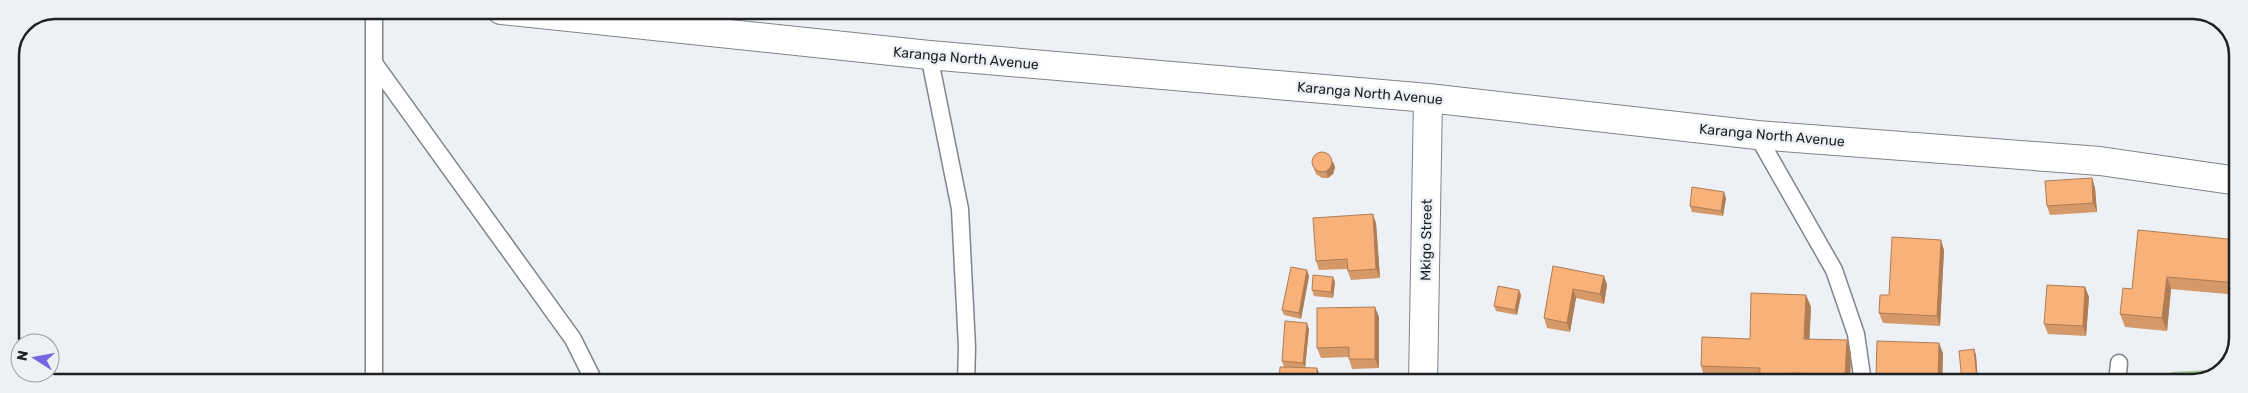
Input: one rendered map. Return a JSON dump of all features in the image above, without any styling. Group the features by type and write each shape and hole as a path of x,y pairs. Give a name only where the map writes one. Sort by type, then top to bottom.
{"street":[{"name":"Karanga North Avenue","path":"587,19 929,55 1428,98 1757,135 2100,161 2229,181"},
{"name":"Mkigo Street","path":"1423,374 1428,98"}],"lane":[{"path":"374,19 374,374"},
{"path":"929,55 960,209 967,348 966,374"},
{"path":"374,63 573,339 590,374"},
{"path":"1757,135 1834,270 1856,334 1863,374"},
{"path":"2118,374 2119,363"}],"green space":[{"path":"2209,370 2198,374 2171,374 2171,372"}],"building":[{"path":"1322,152 1329,155 1332,162 1329,169 1322,172 1315,169 1312,162 1315,155"},
{"path":"2092,178 2093,203 2047,206 2045,181"},
{"path":"1692,187 1724,192 1721,211 1690,206"},
{"path":"1373,214 1376,269 1348,271 1347,259 1316,261 1313,218"},
{"path":"2138,230 2229,239 2229,282 2167,277 2162,318 2120,314 2123,288 2132,289"},
{"path":"1892,237 1941,240 1937,316 1879,313 1880,295 1889,295"},
{"path":"1553,266 1604,276 1600,294 1573,289 1567,323 1544,318"},
{"path":"1291,267 1307,270 1299,313 1282,310"},
{"path":"1313,275 1333,277 1331,292 1312,290"},
{"path":"2047,285 2085,287 2083,326 2044,324"},
{"path":"1498,286 1519,290 1515,310 1494,306"},
{"path":"1751,293 1806,295 1804,339 1847,340 1845,374 1760,374 1760,368 1701,366 1702,337 1750,339"},
{"path":"1375,307 1375,359 1349,359 1349,347 1317,348 1317,308"},
{"path":"1285,321 1307,323 1303,363 1282,361"},
{"path":"1877,341 1939,343 1938,374 1876,374"},
{"path":"1974,349 1976,374 1961,374 1959,351"},
{"path":"1280,367 1317,368 1317,374 1280,374"}]}
